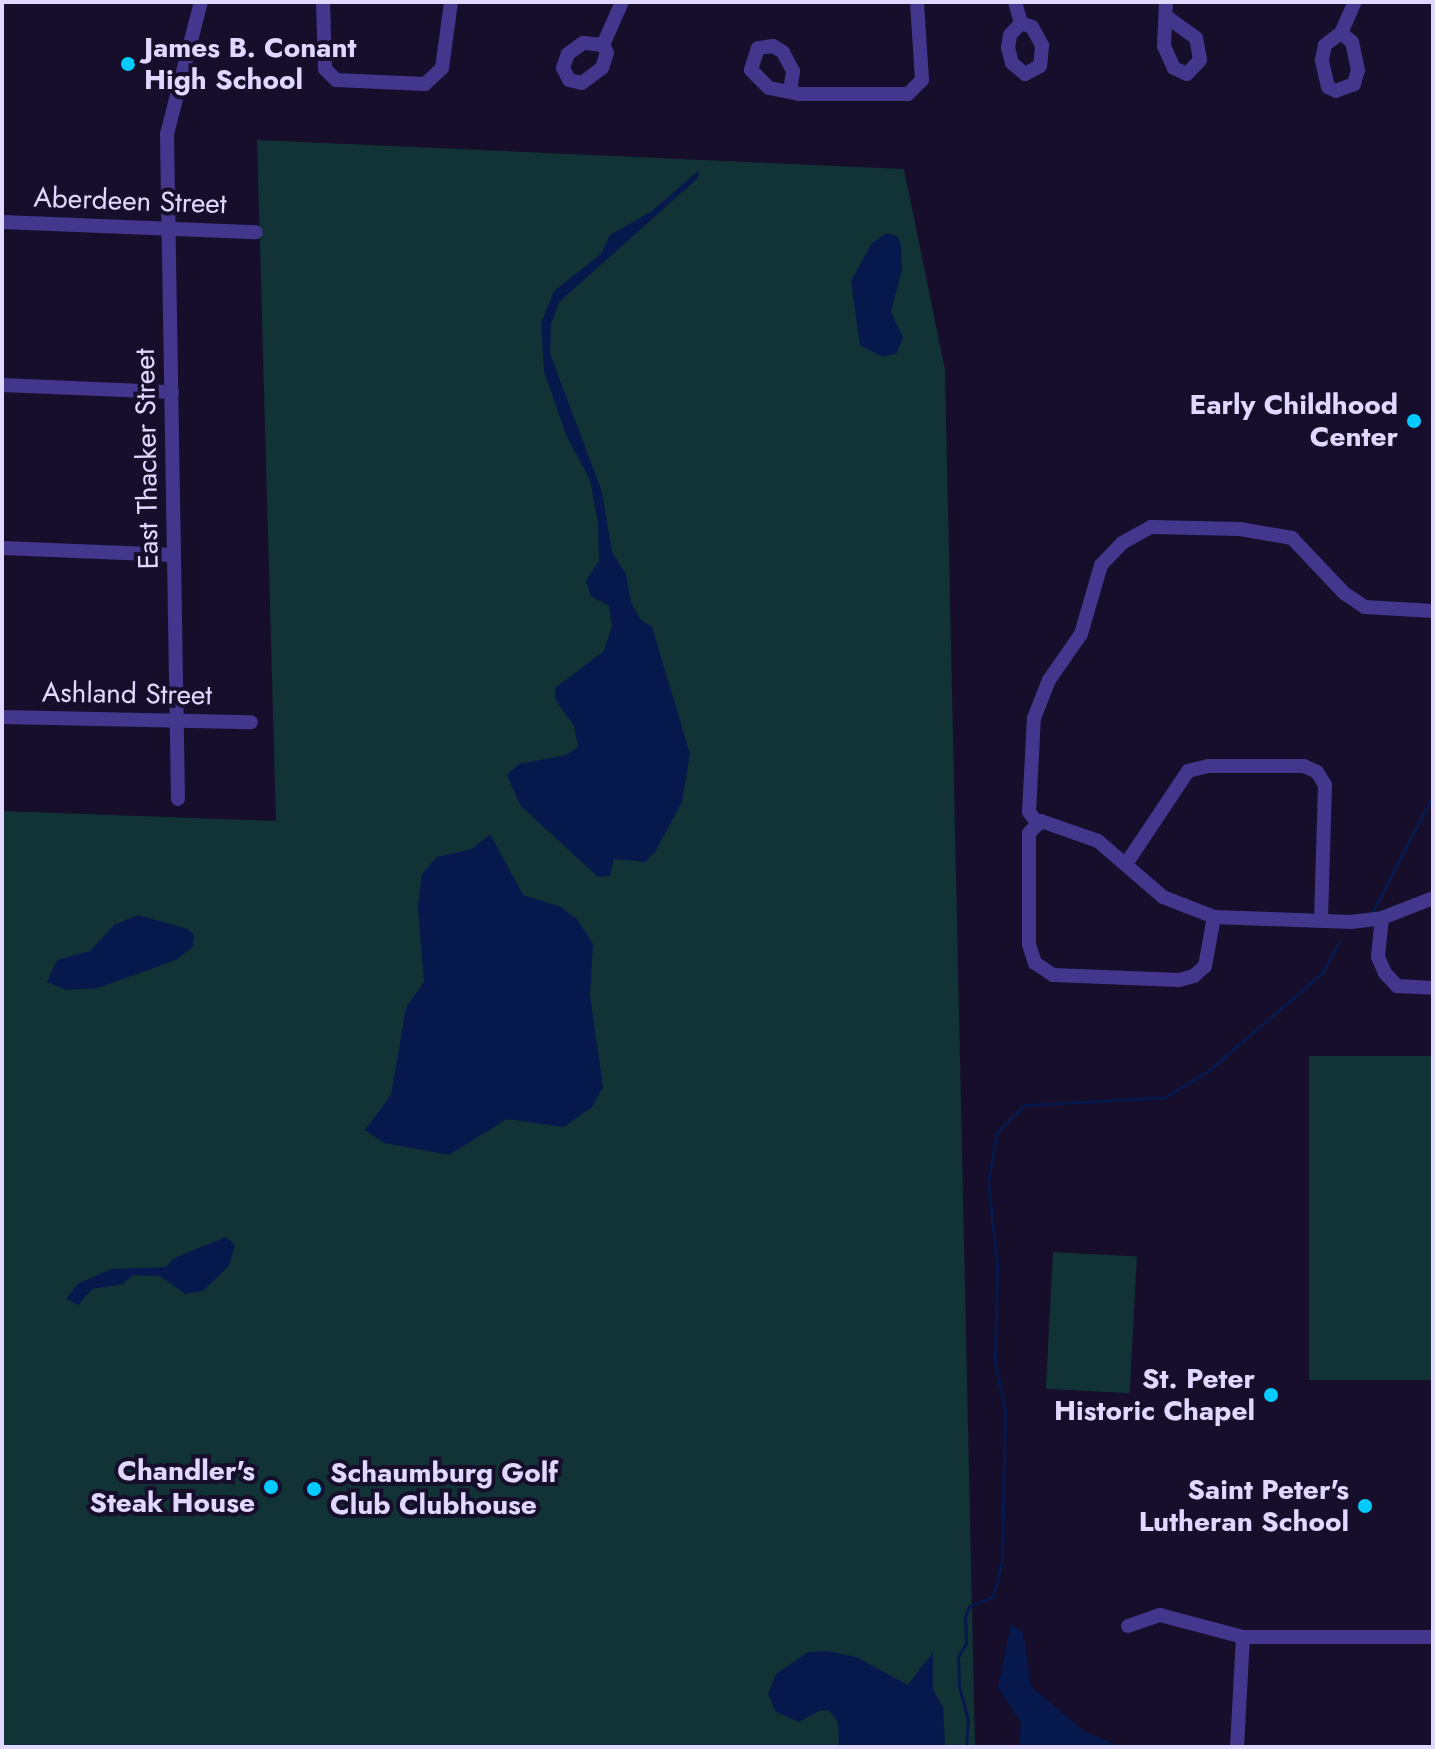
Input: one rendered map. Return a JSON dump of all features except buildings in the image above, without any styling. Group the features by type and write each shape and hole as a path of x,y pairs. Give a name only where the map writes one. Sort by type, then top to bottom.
{"street":[{"name":"East Thacker Street","path":"178,799 180,722 167,134 201,2"},
{"path":"323,2 325,69 336,80 425,84 442,68 451,2"},
{"path":"603,45 622,2"},
{"path":"790,91 908,94 922,80 917,2"},
{"path":"1015,2 1021,23"},
{"path":"1341,33 1355,2"},
{"name":"Aberdeen Street","path":"2,222 256,232"},
{"path":"2,385 172,392"},
{"path":"1433,611 1365,607 1344,593 1292,538 1240,529 1151,527 1122,543 1101,565 1081,634 1049,680 1039,706 1029,760 1029,812 1040,822 1098,841 1163,897 1214,917 1382,918 1433,898"},
{"path":"2,548 174,555"},
{"name":"Ashland Street","path":"2,717 251,722"},
{"path":"1126,864 1188,771 1208,766 1304,766 1317,772 1325,785 1321,920"},
{"path":"1040,822 1029,833 1029,944 1035,963 1053,975 1179,980 1194,976 1205,966 1214,917"},
{"path":"1382,918 1378,957 1385,973 1397,986 1433,988"},
{"path":"1128,1626 1160,1615 1243,1637 1433,1637"},
{"path":"1237,1747 1243,1637"}],"green space":[{"path":"257,140 904,169 945,370 975,1747 2,1747 2,811 276,821"},
{"path":"1309,1056 1432,1056 1432,1380 1309,1380"},
{"path":"1053,1252 1137,1256 1130,1393 1046,1389"}],"shaded area":[{"path":"699,170 698,178 559,302 551,324 550,354 602,492 612,552 626,574 631,603 641,620 652,627 690,754 682,802 655,852 645,862 614,859 610,876 598,877 520,805 507,775 519,764 566,755 578,747 574,726 555,699 555,688 604,651 612,626 609,606 591,596 586,581 599,561 598,523 590,480 567,437 544,371 541,323 554,291 601,254 610,235 652,211"},
{"path":"887,233 897,236 901,246 902,269 891,312 903,338 897,353 883,357 860,345 851,281 872,243"},
{"path":"490,834 523,895 561,907 577,919 593,944 590,995 603,1087 592,1107 564,1127 507,1119 449,1155 384,1143 365,1130 391,1095 406,1008 424,982 418,907 422,874 437,857 472,849"},
{"path":"138,915 188,929 194,935 193,947 176,960 98,988 66,990 47,982 57,960 90,951 114,925"},
{"path":"226,1237 235,1245 229,1266 203,1291 185,1294 160,1276 133,1275 123,1284 92,1289 78,1305 66,1299 78,1284 111,1269 166,1267 174,1258"},
{"path":"1011,1624 1023,1632 1031,1686 1085,1732 1122,1747 1019,1747 1021,1723 998,1688"},
{"path":"827,1651 856,1657 908,1685 933,1652 933,1690 943,1707 945,1747 839,1747 838,1722 830,1711 821,1710 799,1722 776,1712 768,1694 776,1674 808,1652"}],"waterway":[{"path":"1372,912 1433,796"},
{"path":"966,1747 968,1720 959,1687 958,1657 966,1643 965,1617 969,1606 993,1597 1002,1562 1005,1410 995,1363 997,1264 988,1182 997,1132 1024,1105 1165,1097 1208,1071 1322,973 1339,942"}],"place":[{"name":"James B. Conant High School","path":"128,64"},
{"name":"Early Childhood Center","path":"1414,421"},
{"name":"St. Peter Historic Chapel","path":"1271,1395"},
{"name":"Chandler's Steak House","path":"271,1487"},
{"name":"Schaumburg Golf Club Clubhouse","path":"314,1489"},
{"name":"Saint Peter's Lutheran School","path":"1365,1506"}]}
